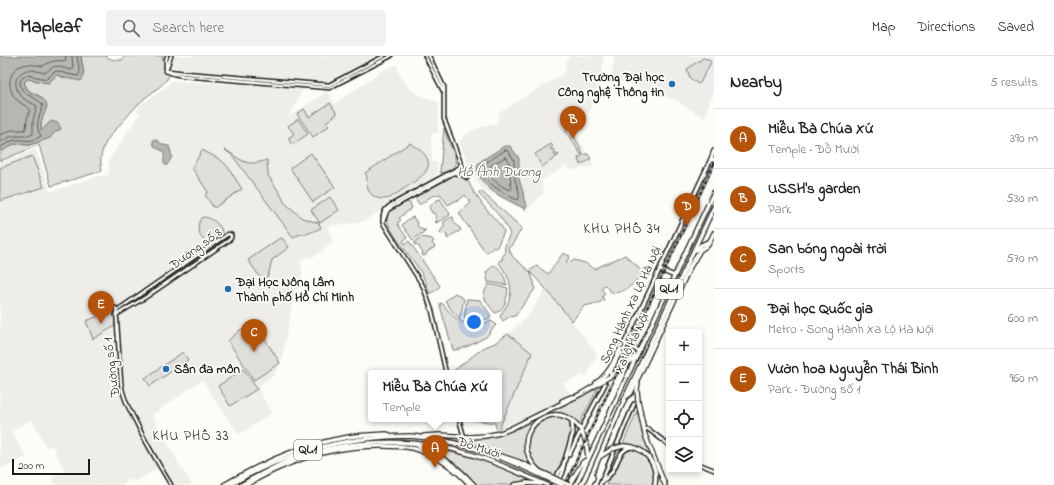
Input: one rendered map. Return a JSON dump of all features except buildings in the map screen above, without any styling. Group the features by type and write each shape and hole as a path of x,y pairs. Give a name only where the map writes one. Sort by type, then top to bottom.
{"main road":[{"path":"712,159 714,151"},
{"name":"Song Hành Xa Lộ Hà Nội","path":"610,373 712,159"},
{"name":"Xa lộ Hà Nội","path":"576,485 714,192"},
{"name":"Xa lộ Hà Nội","path":"626,396 631,393 714,207"},
{"name":"Xa lộ Hà Nội","path":"588,485 626,396 688,267 700,250 708,244 714,233"},
{"path":"692,254 701,245 710,241"},
{"path":"660,270 675,276"},
{"path":"652,340 658,335"},
{"path":"591,388 604,376 619,349 625,344 638,353"},
{"name":"QL.1","path":"412,436 485,436 505,431 576,397 614,374 638,353"},
{"path":"640,367 637,390 639,409 644,429 666,485"},
{"name":"Song Hành Xa Lộ Hà Nội","path":"582,428 605,384"},
{"path":"600,485 634,404"},
{"path":"540,472 533,464 528,454 526,444 527,437 536,423 549,416 564,416 572,420 584,438 588,459"},
{"path":"557,485 563,472 563,466 573,433 572,420"},
{"name":"Đỗ Mười","path":"224,485 244,473 277,457 315,444 360,436 386,434 393,436"},
{"path":"553,485 580,434"},
{"name":"Đỗ Mười","path":"230,485 276,461 309,450 352,440 393,436 412,436 466,446 549,478"},
{"name":"Đỗ Mười","path":"424,436 471,446 506,458 540,472 549,478"},
{"name":"Đỗ Mười","path":"241,485 275,467 313,453 337,447 375,442 416,443 471,454 500,464 544,485"},
{"path":"416,443 420,447 452,464 474,485"},
{"name":"QL.1","path":"246,485 285,465 327,452 358,446 399,446 418,450 437,458 451,466 470,485"},
{"path":"600,456 612,449 623,446 634,447 645,453 651,461 655,470 655,485"},
{"path":"327,452 337,447"},
{"path":"602,481 611,474 623,451 634,447"},
{"name":"Xa lộ Hà Nội","path":"569,485 583,462 588,459"},
{"name":"QL.1","path":"549,478 562,485"},
{"name":"QL.1","path":"549,478 569,485"},
{"name":"QL.1","path":"514,485 522,483 536,483 544,485"}],"street":[{"path":"166,71 167,56"},
{"path":"166,71 171,56"},
{"path":"166,71 328,85 384,56"},
{"path":"166,71 184,76 329,88 391,56"},
{"path":"425,56 443,92"},
{"path":"429,56 444,87 444,119 462,166"},
{"path":"439,179 454,173 462,166"},
{"path":"445,370 432,311 423,286 382,223 389,209 462,166"},
{"path":"454,173 461,174 467,178"},
{"name":"Đường số 8","path":"116,310 143,294 228,234 231,235 231,238 174,278 116,315"},
{"path":"172,274 174,278"},
{"path":"143,294 146,297"},
{"name":"Đường số 1","path":"116,310 123,395 143,437 170,485"},
{"path":"460,422 464,436"},
{"path":"644,429 648,429 666,443"},
{"path":"702,465 714,470"}],"shaded area":[{"path":"81,56 106,56 116,60 122,60 124,56 163,56 162,59 170,68 171,72 163,83 130,113 110,136 101,155 102,171 51,186 39,145 0,161 0,150 2,151 14,144 29,145 50,138 41,132 41,122 47,106 44,100 31,92 24,82 28,79 48,83 57,75 65,78 84,73"},
{"path":"174,56 381,56 331,84 176,72 172,64"},
{"path":"571,56 604,56 601,77 590,110 572,126 594,166 569,170 567,165 541,181 544,193 530,206 527,212 495,195 484,192 469,169 466,157 459,142 465,135 472,131 493,123 498,123 499,113 566,72 565,62"},
{"name":"Trường Đại học Công nghệ Thông tin","path":"615,56 714,56 714,90 704,118 676,100 611,78"},
{"path":"703,58 708,59 711,62 700,83 698,84 690,78 687,69"},
{"path":"397,65 398,71 405,83 414,93 439,102 438,132 431,134 432,162 438,162 437,174 435,177 362,222 327,226 333,242 315,256 304,258 301,261 302,274 292,304 281,364 274,375 257,387 272,413 239,435 202,380 152,415 192,485 168,485 158,468 134,482 132,479 122,485 55,485 51,478 65,471 52,445 47,448 32,419 11,431 26,457 0,469 0,163 36,149 50,192 99,176 109,175 109,160 140,113 136,111 144,102 165,88 171,81 303,88 289,117 327,91 335,104 380,72"},
{"path":"330,103 337,114 326,122 329,126 313,137 297,114 304,109 309,117"},
{"path":"298,119 308,134 292,145 288,138 294,134 288,126"},
{"path":"444,128 454,156 455,164 453,168 441,173 440,172"},
{"path":"569,128 583,155 588,154 591,159 580,165 578,158 582,156 565,130"},
{"path":"410,143 417,147 428,160 427,169 421,177 390,198 382,199 370,193 367,186 365,173"},
{"path":"551,144 553,146 550,148 556,153 554,154 555,156 558,154 559,155 542,167 535,154"},
{"path":"202,150 221,160 228,167 242,189 214,208 205,195 208,192 192,168"},
{"path":"225,150 249,163 267,160 268,175 284,202 302,218 319,223 321,228 307,234 301,234 293,237 232,155"},
{"path":"311,153 335,187 313,202 290,168"},
{"path":"32,156 44,187 0,201 0,168"},
{"path":"456,174 464,177 468,181 485,208 502,227 504,232 496,249 494,247 486,253 459,213 471,203 465,195 458,201 457,200 448,205 440,194 433,195 421,204 419,204 415,198 416,195"},
{"path":"481,191 522,228 512,245 508,248 513,257 529,271 537,266 548,274 563,253 570,256 566,263 574,260 585,263 594,269 625,255 642,272 640,276 629,287 620,292 612,292 605,285 601,288 605,294 602,296 604,300 584,306 572,321 530,272 535,289 515,316 509,317 503,321 500,316 509,299 511,288 506,273 499,261 503,259 502,257 505,253 505,246 510,234 500,217 478,193"},
{"path":"330,197 339,210 320,223 311,210"},
{"path":"440,199 450,215 436,223 436,216 432,213 429,207"},
{"path":"404,202 410,203 412,208 399,218 401,220 398,222 398,225 407,238 403,241 405,244 409,241 440,286 431,293 429,293 426,282 420,271 390,228 388,222 387,218 391,209"},
{"path":"203,217 214,221 220,226 222,233 221,237 216,241 211,243 207,242 200,235 198,225"},
{"path":"413,217 419,228 423,231 425,229 425,231 413,240 402,225"},
{"path":"452,217 461,230 451,235 448,239 446,236 448,235 446,233 442,234 440,232 444,226 444,221"},
{"path":"421,237 432,239 434,241 432,243 435,247 423,256 423,253 417,244 415,245 415,242"},
{"path":"280,238 283,239 289,247 272,260 268,276 262,280 248,260"},
{"path":"494,265 501,271 507,285 488,282 486,272"},
{"path":"488,284 508,288 503,307 495,313 484,298 484,293"},
{"path":"545,288 597,354 586,377 582,375 563,383 571,395 535,414 499,429 532,353 508,334 529,315"},
{"path":"455,293 464,299 460,318 453,312 445,301"},
{"path":"467,299 480,300 491,317 478,321 464,319"},
{"path":"440,303 443,304 457,319 462,322 477,325 492,321 496,325 486,337 466,347 453,350"},
{"path":"114,311 115,326 93,339 86,321"},
{"path":"255,323 280,363 254,380 228,341 240,330"},
{"path":"508,334 532,353 499,429 498,430 495,423 488,422 502,422 502,370 455,370 483,348 495,343"},
{"name":"Sân đa môn","path":"183,352 188,360 150,386 145,378"},
{"path":"244,369 257,389 230,406 218,386"},
{"path":"598,388 579,424 574,419 564,414 555,413 547,414 540,418 529,429 525,445 527,457 533,467 477,445 438,438 444,437 466,439 492,436 507,432"},
{"path":"637,411 653,459 640,448 623,444"},
{"path":"555,417 565,418 570,421 572,431 569,445 554,477 543,471 534,462 530,455 528,440 535,428 540,423"},
{"path":"425,447 480,460 533,482 519,482 512,485 476,485 460,467 447,458"},
{"path":"628,449 635,449 649,461 653,473 652,485 606,485 624,451"}],"water":[{"path":"0,56 81,56 83,72 81,81 57,75 48,83 28,79 24,82 26,88 30,92 42,98 46,102 47,106 41,122 41,131 51,121 58,123 61,129 54,133 50,138 29,145 14,144 2,151 0,150"},
{"path":"153,140 169,146 172,157 167,165 164,163 163,151 155,146"},
{"name":"Hồ Ánh Dương","path":"504,146 510,146 519,158 519,179 527,206 525,209 498,195 481,180 478,173 478,164"}],"railway":[{"path":"565,485 714,164"}],"place":[{"name":"Trường Đại học Công nghệ Thông tin","path":"672,84"},
{"name":"USSH's garden","path":"573,139"},
{"name":"Đại học Quốc gia","path":"687,226"},
{"name":"Đại Học Nông Lâm Thành phố Hồ Chí Minh","path":"228,289"},
{"name":"Vườn hoa Nguyễn Thái Bình","path":"101,324"},
{"name":"San bóng ngoài trời","path":"254,352"},
{"name":"Sân đa môn","path":"166,369"},
{"name":"Miễu Bà Chúa Xứ","path":"435,468"}],"district":[{"name":"KHU PHỐ 34","path":"622,229"},
{"name":"KHU PHỐ 33","path":"191,436"}]}
